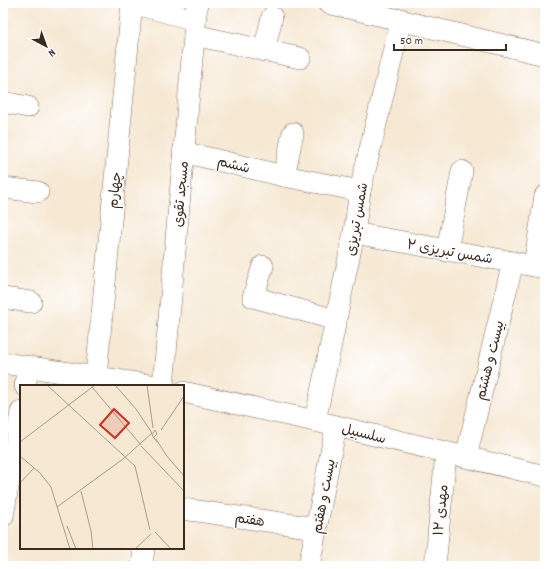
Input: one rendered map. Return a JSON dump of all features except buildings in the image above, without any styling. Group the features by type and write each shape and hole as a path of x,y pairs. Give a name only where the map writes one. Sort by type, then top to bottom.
{"street":[{"path":"132,3 196,19 264,51 300,58"},
{"name":"چهارم","path":"96,376 132,3"},
{"path":"328,3 400,19 545,55"},
{"path":"264,51 272,17"},
{"name":"مسجد تقوی","path":"163,385 196,19"},
{"name":"شمس تبریزی","path":"315,421 354,233 360,191 400,19"},
{"path":"3,102 28,107"},
{"path":"284,176 293,133"},
{"name":"ششم","path":"183,152 284,176 360,191"},
{"path":"447,251 462,171"},
{"path":"3,188 38,192"},
{"path":"540,267 545,196"},
{"name":"شمس تبریزی ۲","path":"354,233 540,267"},
{"name":"بیست و هشتم","path":"466,457 513,262"},
{"path":"263,266 253,297 336,320"},
{"path":"3,298 31,302"},
{"path":"3,363 27,376 96,376 150,385"},
{"name":"سلسبیل","path":"184,392 315,421 446,454 466,457 545,476"},
{"path":"3,516 11,483 20,419"},
{"name":"بیست و هفتم","path":"309,566 336,426"},
{"name":"مهدی ۱۲","path":"435,566 446,454"},
{"name":"هفتم","path":"184,509 316,528"},
{"path":"142,566 144,549"}]}
